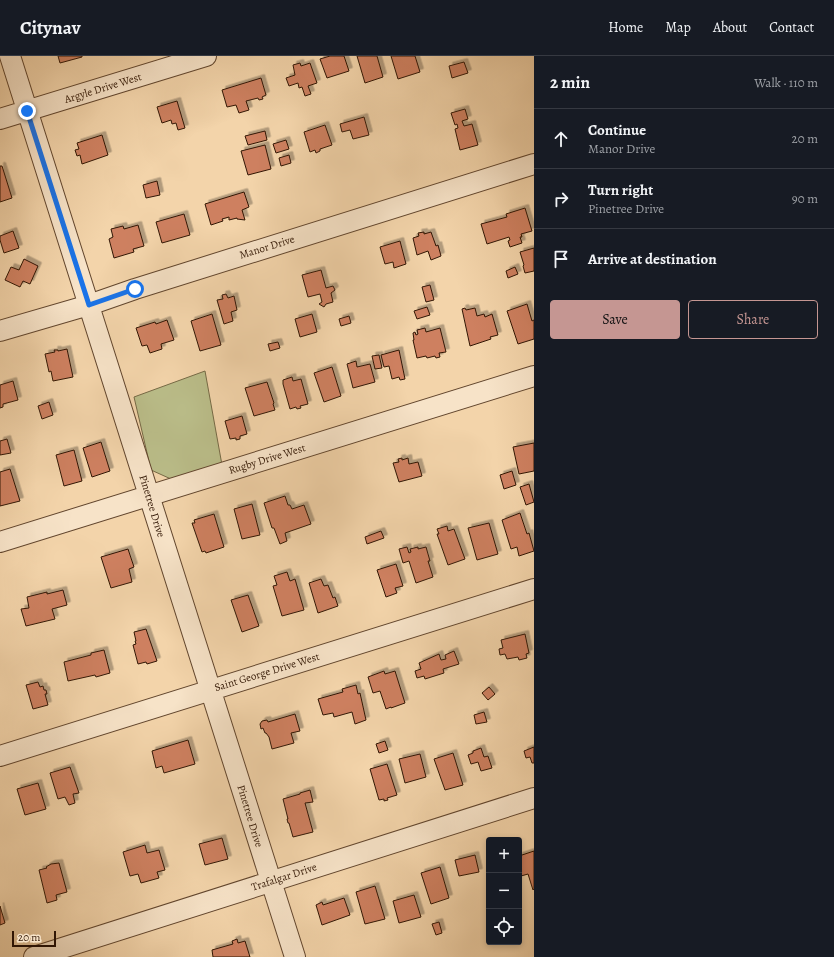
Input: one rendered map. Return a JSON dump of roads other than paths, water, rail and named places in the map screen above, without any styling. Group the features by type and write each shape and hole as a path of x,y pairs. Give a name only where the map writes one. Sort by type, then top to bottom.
{"street":[{"name":"Pinetree Drive","path":"10,56 270,882 295,957"},
{"name":"Argyle Drive West","path":"0,119 206,56"},
{"name":"Manor Drive","path":"0,331 89,305 135,289 534,164"},
{"name":"Rugby Drive West","path":"0,542 534,376"},
{"name":"Saint George Drive West","path":"0,756 534,589"},
{"name":"Trafalgar Drive","path":"34,957 534,798"}]}
